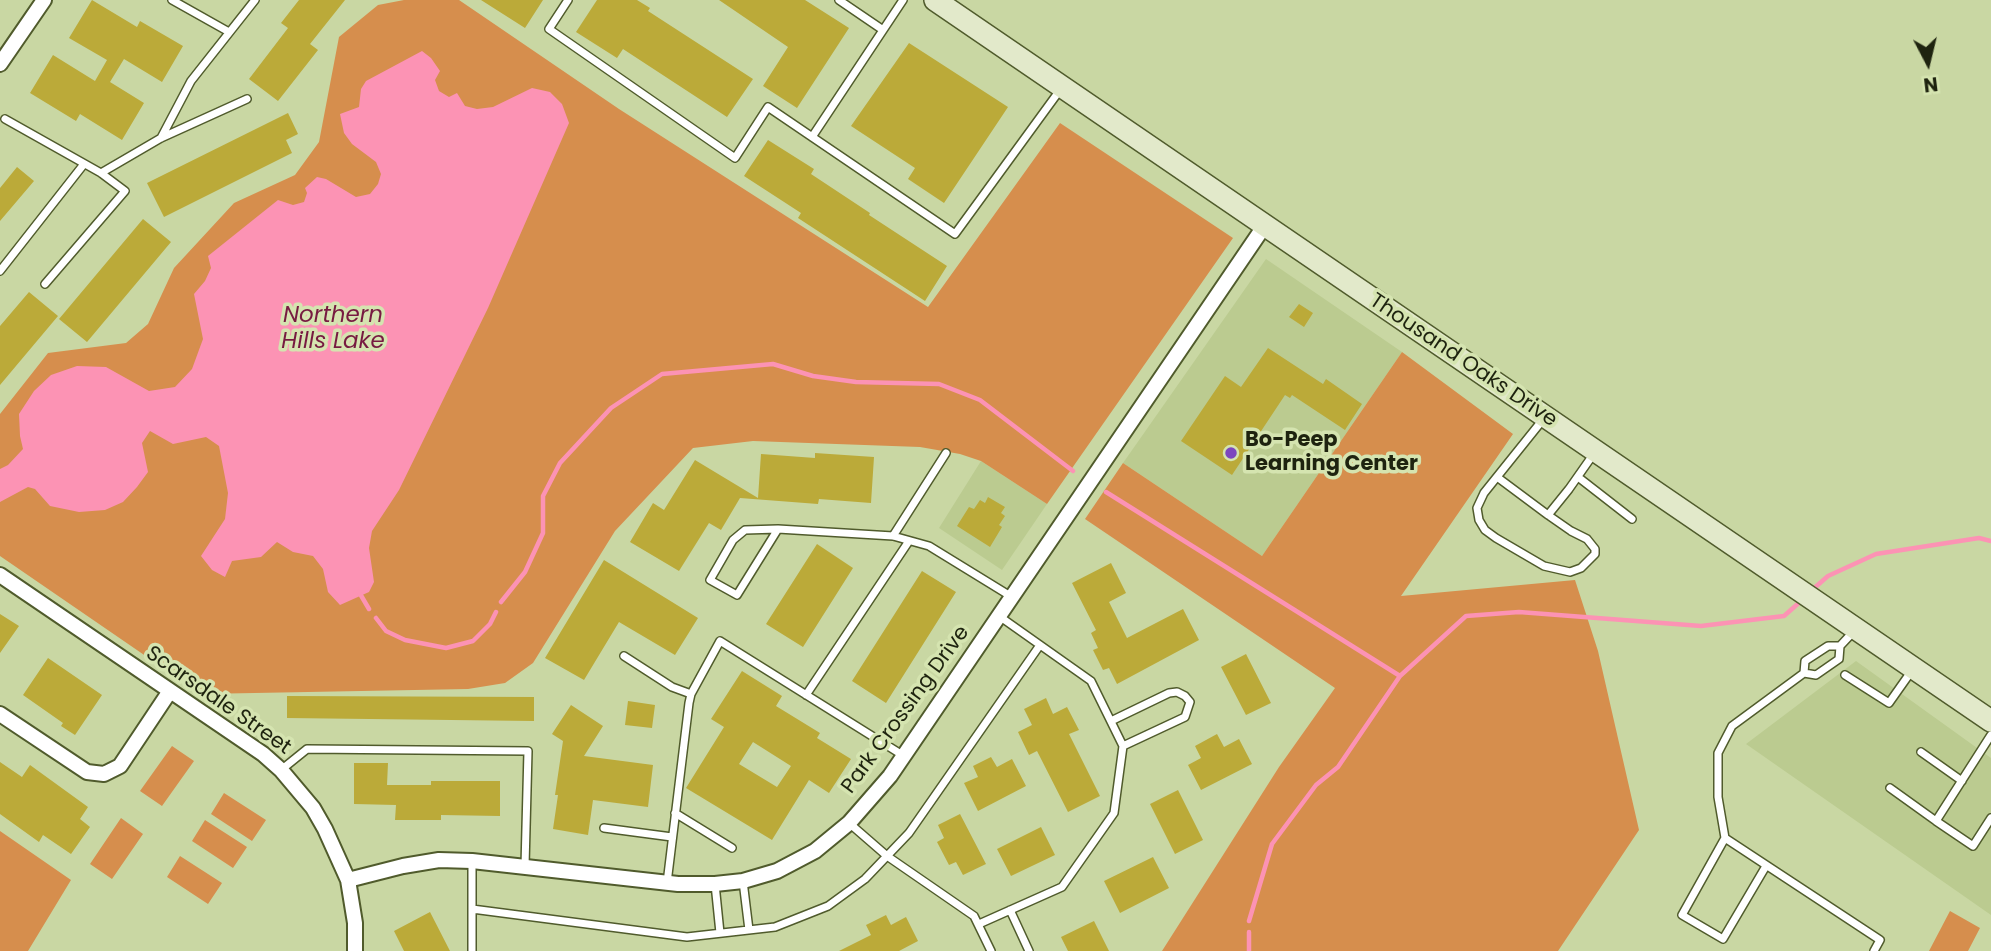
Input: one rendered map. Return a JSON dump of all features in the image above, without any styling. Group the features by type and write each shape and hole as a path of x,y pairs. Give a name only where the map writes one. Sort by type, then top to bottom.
{"main road":[{"name":"Thousand Oaks Drive","path":"935,0 1991,721"}],"street":[{"path":"0,64 44,0"},
{"name":"Park Crossing Drive","path":"348,880 439,860 525,866 667,883 715,884 743,881 777,871 797,862 832,839 890,776 1265,225"},
{"name":"Scarsdale Street","path":"0,575 263,754 281,770 313,808 348,880 355,923 355,951"},
{"path":"0,714 87,772 104,775 120,766 170,691"}],"lane":[{"path":"172,0 229,32"},
{"path":"161,138 191,80 255,0"},
{"path":"568,0 549,29 735,158 768,107 955,234 1062,87"},
{"path":"839,0 883,30"},
{"path":"812,137 903,0"},
{"path":"101,173 161,138 247,99"},
{"path":"5,119 101,173 125,191 45,284"},
{"path":"0,271 85,164"},
{"path":"1497,477 1571,531 1587,539 1595,549 1595,554 1581,568 1570,572 1544,566 1485,530 1479,520 1477,508 1483,493 1545,417"},
{"path":"1548,515 1596,451"},
{"path":"893,536 946,453"},
{"path":"1578,477 1632,519"},
{"path":"778,529 737,595 710,580 733,540 745,530 778,529 893,536 929,546 1012,597"},
{"path":"806,695 909,541"},
{"path":"979,924 1062,887 1114,813 1123,746 1091,681 999,616"},
{"path":"1766,866 1723,939 1682,915 1725,838 1718,797 1718,753 1732,726 1804,673 1816,675 1839,659 1840,646 1851,626"},
{"path":"667,883 691,694 720,641 904,756"},
{"path":"472,909 687,937 775,927 828,905 864,879 909,833 1040,645"},
{"path":"1804,673 1805,662 1828,646 1840,646"},
{"path":"624,656 672,687 691,694"},
{"path":"1844,675 1889,703 1914,668"},
{"path":"1111,721 1169,693 1185,695 1190,702 1185,717 1123,746"},
{"path":"1937,821 1991,735"},
{"path":"281,770 307,749 528,751 525,866"},
{"path":"1921,752 1962,781"},
{"path":"1890,788 1973,846 1991,818"},
{"path":"675,813 732,848"},
{"path":"849,823 887,856 974,916 991,951"},
{"path":"604,828 673,837"},
{"path":"1725,838 1881,940 1874,951"},
{"path":"472,861 472,951"},
{"path":"743,881 749,930"},
{"path":"715,884 720,933"},
{"path":"1010,910 1029,951"}],"shaded area":[{"path":"404,0 459,0 619,109 928,307 1060,123 1233,238 1047,504 981,461 960,454 920,447 753,441 693,448 615,531 533,663 505,683 468,689 201,694 0,556 0,414 48,353 126,343 148,324 174,268 234,203 295,175 319,142 339,37 378,5"},
{"path":"1266,259 1402,352 1262,556 1123,463"},
{"path":"1402,352 1513,434 1401,596 1575,580 1598,651 1639,830 1558,951 1162,951 1279,767 1335,688 1085,519 1123,463 1262,556"},
{"path":"981,461 1047,504 1002,570 939,528"},
{"path":"1856,661 1991,758 1991,915 1746,744"},
{"path":"172,746 194,761 162,806 140,791"},
{"path":"224,793 266,820 252,841 211,814"},
{"path":"121,818 143,834 112,879 90,864"},
{"path":"205,820 247,847 233,868 192,841"},
{"path":"0,831 71,880 28,951 0,951"},
{"path":"180,856 222,883 208,904 167,877"},
{"path":"1950,911 1980,928 1968,951 1929,951"}],"water":[{"name":"Northern Hills Lake","path":"422,51 440,71 435,80 439,91 449,97 457,93 465,106 477,109 493,107 532,88 550,92 562,104 569,123 488,308 399,490 372,531 369,548 374,582 369,592 340,605 328,592 323,569 313,556 293,552 277,542 261,557 232,561 225,577 212,570 201,556 225,519 228,493 219,446 206,437 173,444 150,431 142,443 148,472 123,502 105,510 79,512 50,506 35,489 28,487 0,502 0,469 8,465 23,449 19,414 34,391 51,375 77,366 106,367 149,391 175,387 192,369 203,339 194,294 211,268 208,256 278,200 293,205 304,202 307,193 305,188 317,177 326,179 356,197 370,194 378,184 381,174 376,162 352,144 344,133 340,114 359,107 361,89 366,81"}],"building":[{"path":"92,0 137,27 140,21 183,46 162,82 124,59 110,82 144,103 122,140 80,114 76,121 30,93 53,55 95,81 107,60 69,38"},
{"path":"299,0 345,0 310,44 318,50 278,101 249,79 288,28 281,23"},
{"path":"481,0 543,0 525,28"},
{"path":"597,0 637,0 650,8 648,11 753,79 727,117 623,49 617,58 576,32"},
{"path":"719,0 805,0 849,28 797,108 763,86 788,47"},
{"path":"909,43 1008,107 944,203 908,179 915,168 851,126"},
{"path":"288,113 298,134 286,140 292,153 164,217 147,183"},
{"path":"768,140 814,169 811,174 870,213 869,215 947,266 925,301 798,218 801,213 744,176"},
{"path":"17,167 34,181 0,221 0,188"},
{"path":"143,219 171,242 87,342 59,319"},
{"path":"29,292 58,316 0,385 0,326"},
{"path":"1299,304 1313,313 1304,327 1289,317"},
{"path":"1268,348 1323,384 1326,379 1362,404 1345,430 1292,395 1290,398 1285,395 1232,475 1181,441 1225,376 1241,387"},
{"path":"815,453 874,457 871,503 819,499 818,504 740,498 721,530 709,523 679,571 630,542 653,503 664,510 695,460 758,498 761,454 815,458"},
{"path":"988,497 1005,507 1001,513 1005,516 999,525 1002,527 990,547 957,526 969,507 974,509 980,500 985,503"},
{"path":"817,544 853,568 803,647 766,624"},
{"path":"604,560 698,618 675,655 619,622 584,680 545,658"},
{"path":"1111,563 1126,593 1109,602 1127,638 1183,609 1199,640 1117,684 1109,668 1103,670 1093,650 1098,648 1091,633 1096,630 1072,583"},
{"path":"922,571 956,592 886,703 852,681"},
{"path":"0,614 19,626 0,653"},
{"path":"1246,654 1271,703 1246,715 1221,667"},
{"path":"48,658 102,695 75,735 61,726 63,723 23,695"},
{"path":"742,671 782,696 776,706 820,733 817,738 851,759 829,793 809,780 772,840 686,788 724,727 711,719","holes":["753,742 791,766 777,787 739,764"]},
{"path":"287,696 534,697 534,721 287,718"},
{"path":"1046,698 1053,714 1067,707 1079,730 1069,734 1100,796 1068,812 1037,751 1029,755 1018,732 1032,725 1024,709"},
{"path":"628,701 655,705 652,728 625,725"},
{"path":"571,705 603,726 584,756 653,765 648,807 593,800 588,835 553,829 563,741 552,734"},
{"path":"1217,734 1224,747 1239,739 1252,764 1201,790 1188,765 1201,758 1195,746"},
{"path":"991,757 997,767 1012,759 1026,786 978,811 964,783 978,777 973,766"},
{"path":"0,762 22,777 30,765 88,807 80,819 90,827 71,854 43,835 39,842 0,814"},
{"path":"354,763 388,763 387,785 431,785 431,781 500,781 500,816 441,815 441,820 395,820 396,805 354,804"},
{"path":"1178,790 1203,840 1175,854 1150,804"},
{"path":"960,814 986,864 963,875 956,862 949,865 937,842 944,838 938,825"},
{"path":"1041,827 1055,855 1011,876 997,849"},
{"path":"1153,857 1169,888 1120,913 1104,881"},
{"path":"430,912 450,951 404,951 394,931"},
{"path":"886,915 891,925 906,917 918,941 899,951 839,951 871,935 866,925"},
{"path":"1094,921 1109,951 1068,951 1061,937"}],"waterway":[{"path":"501,602 525,572 543,533 543,496 560,463 611,408 662,374 773,364 813,376 856,382 939,384 980,400 1073,471"},
{"path":"1106,492 1400,676"},
{"path":"1812,590 1828,576 1876,554 1979,538 1991,541"},
{"path":"359,592 369,609"},
{"path":"1249,921 1272,844 1316,785 1338,767 1400,676 1466,616 1519,612 1701,626 1784,616 1801,601"},
{"path":"376,618 386,631 405,640 446,648 473,641 490,624 496,612"},
{"path":"1249,932 1249,951"}],"place":[{"name":"Bo-Peep Learning Center","path":"1231,453"}]}
